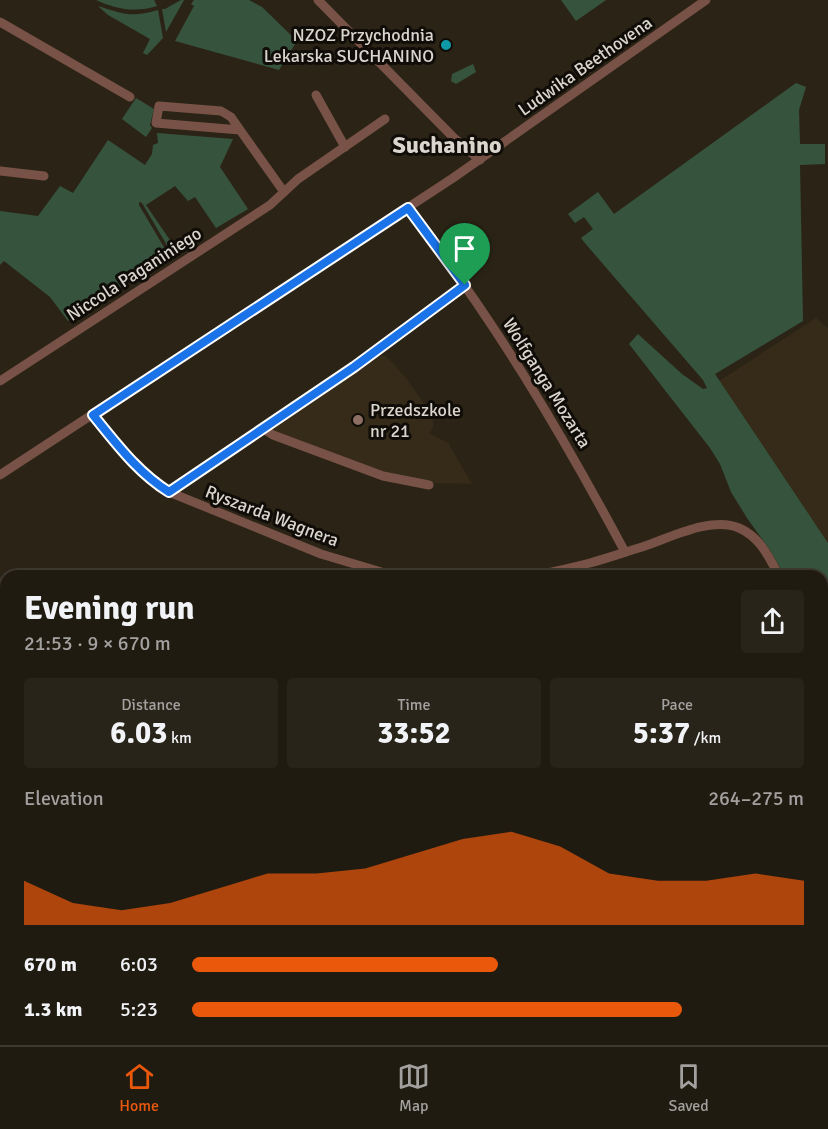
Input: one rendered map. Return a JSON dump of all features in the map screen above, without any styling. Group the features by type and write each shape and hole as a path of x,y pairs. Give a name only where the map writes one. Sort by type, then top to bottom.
{"street":[{"path":"318,0 454,138 480,160"},
{"name":"Ludwika Beethovena","path":"0,475 480,160 706,0"},
{"path":"0,22 130,97"},
{"path":"316,95 345,147"},
{"path":"240,130 156,123 159,106 221,111 231,117 284,192"},
{"name":"Niccola Paganiniego","path":"0,381 270,205 298,179 385,119"},
{"path":"0,171 44,176"},
{"name":"Wolfganga Mozarta","path":"408,208 517,361 553,420 625,552"},
{"path":"169,492 354,367 465,285"},
{"name":"Ryszarda Wagnera","path":"93,415 134,465 169,492 321,554 373,570"},
{"path":"262,428 273,435 376,474 429,485"},
{"path":"564,570 706,526 721,524 732,525 753,536 776,570"}],"shaded area":[{"path":"816,318 828,328 828,543 719,381"},
{"name":"Przedszkole nr 21","path":"378,355 386,356 406,378 433,417 433,428 429,433 448,443 472,484 430,483 398,477 268,429"}],"green space":[{"path":"96,0 154,0 157,6 126,9"},
{"path":"184,0 166,32 162,9"},
{"path":"194,0 249,0 262,7 297,41 279,70 175,41 194,6 191,4"},
{"path":"561,0 606,0 576,21"},
{"path":"98,6 127,14 158,10 163,38 147,55 143,53 150,39 108,15"},
{"path":"473,64 476,72 456,84 451,81 452,74"},
{"path":"796,83 806,87 799,110 800,144 825,144 825,164 800,165 803,321 715,374 828,543 828,570 782,570 731,492 720,464 710,448 629,344 638,334 682,374 703,389 707,388 703,380 581,238 593,229 584,217 575,223 568,214 598,192 614,214"},
{"path":"136,98 154,109 150,125 152,128 146,137 122,119"},
{"path":"157,133 233,139 220,167 248,209 216,228 195,197 188,201 175,186 146,205 174,246 171,252 142,203 139,202 168,254 153,267 68,321 50,297 4,261 0,265 0,211 38,216 60,186 73,193 108,140 145,165 152,154 153,145 158,143"}],"place":[{"name":"NZOZ Przychodnia Lekarska SUCHANINO","path":"446,45"},
{"name":"Przedszkole nr 21","path":"358,420"}],"district":[{"name":"Suchanino","path":"447,145"}],"route":[{"path":"408,208 465,285 354,367 169,492 134,465 93,415 408,208"}]}
